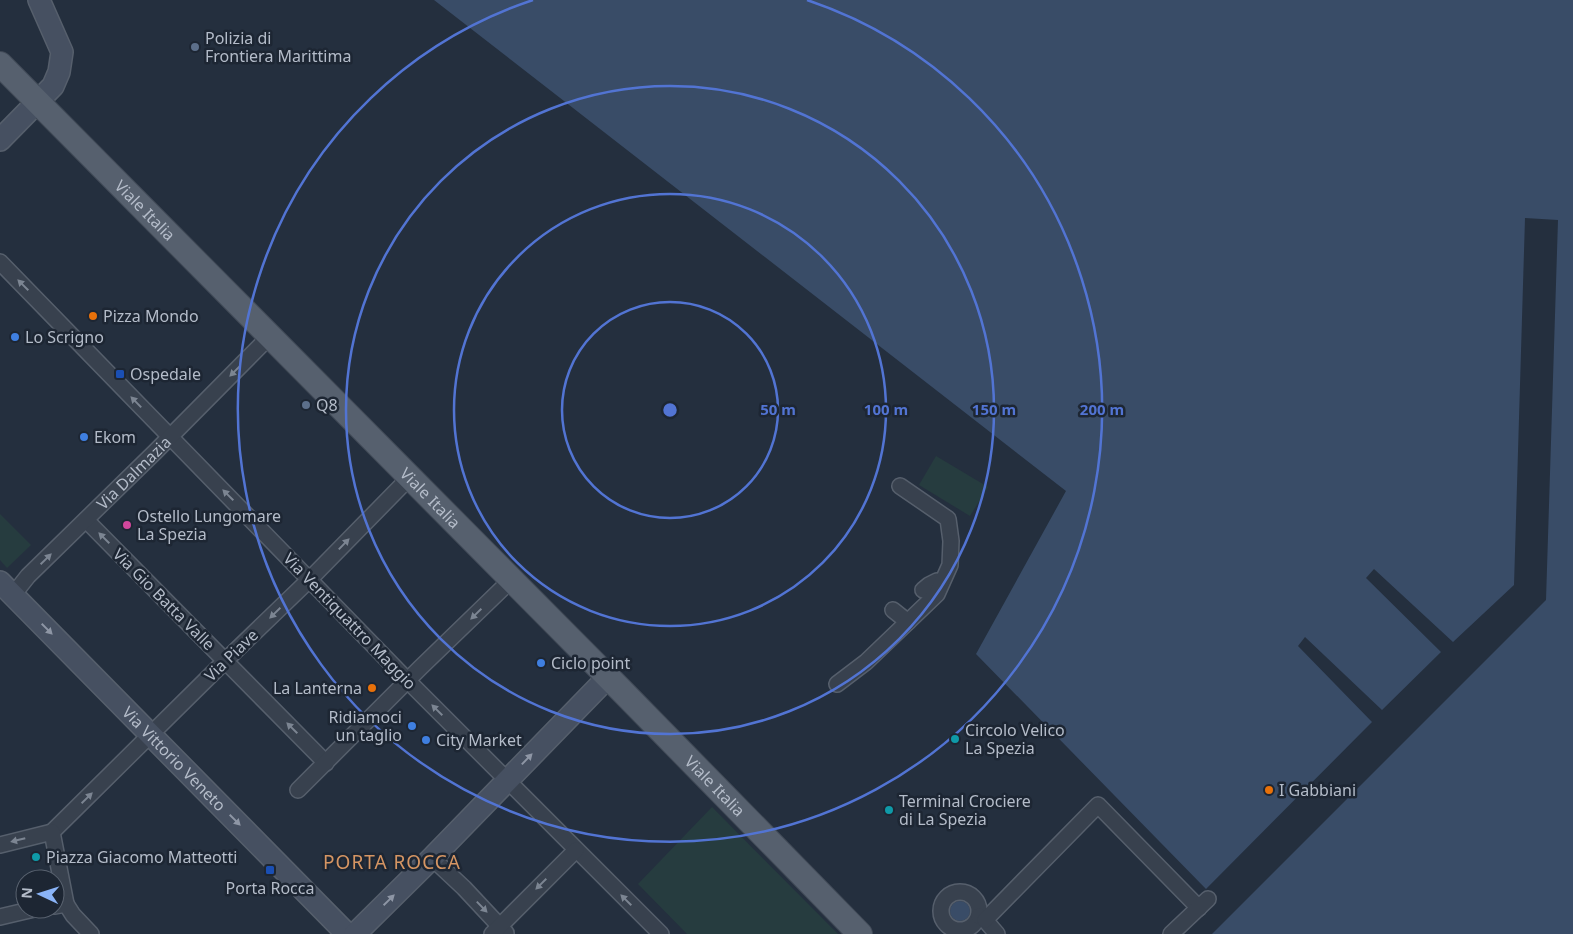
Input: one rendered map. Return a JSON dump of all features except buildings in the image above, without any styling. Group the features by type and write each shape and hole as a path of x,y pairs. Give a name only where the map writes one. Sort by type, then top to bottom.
{"main road":[{"name":"Viale Italia","path":"0,64 860,934"}],"street":[{"path":"0,140 53,86 59,72 62,52 39,0"},
{"name":"Via Ventiquattro Maggio","path":"0,262 408,681 661,934"},
{"name":"Via Dalmazia","path":"4,596 28,576 86,520 270,336"},
{"name":"Via Piave","path":"52,832 310,579 410,477"},
{"path":"837,684 866,662 937,594 950,565 951,541 948,519 900,486"},
{"name":"Via Gio Batta Valle","path":"86,520 326,763"},
{"path":"298,790 511,580"},
{"path":"923,590 937,581 942,582"},
{"name":"Via Vittorio Veneto","path":"4,596 151,735 347,934"},
{"path":"894,610 908,622"},
{"path":"355,934 432,858 608,677"},
{"path":"972,927 1098,805 1203,903 1171,934"},
{"path":"0,845 52,832 56,869"},
{"path":"432,858 464,888 500,931 576,850"},
{"path":"65,909 91,934"},
{"path":"0,917 15,913"},
{"path":"972,927 997,934"}],"green space":[{"path":"936,456 988,487 970,516 919,485"},
{"path":"0,514 31,545 7,568 0,560"},
{"path":"712,807 838,934 687,934 638,884"}],"water":[{"path":"434,0 1573,0 1573,934 1212,934 1546,600 1558,220 1525,218 1514,585 1453,642 1374,569 1366,578 1441,652 1382,710 1305,637 1298,646 1372,722 1206,889 976,654 1066,491"},
{"path":"956,901 964,901 970,907 970,915 964,921 956,921 950,915 950,907"}],"place":[{"name":"Polizia di Frontiera Marittima","path":"195,47"},
{"name":"Pizza Mondo","path":"93,316"},
{"name":"Lo Scrigno","path":"15,337"},
{"name":"Ospedale","path":"120,374"},
{"name":"Q8","path":"306,405"},
{"name":"Ekom","path":"84,437"},
{"name":"Ostello Lungomare La Spezia","path":"127,525"},
{"name":"Ciclo point","path":"541,663"},
{"name":"La Lanterna","path":"372,688"},
{"name":"Ridiamoci un taglio","path":"412,726"},
{"name":"Circolo Velico La Spezia","path":"955,739"},
{"name":"City Market","path":"426,740"},
{"name":"I Gabbiani","path":"1269,790"},
{"name":"Terminal Crociere di La Spezia","path":"889,810"},
{"name":"Piazza Giacomo Matteotti","path":"36,857"},
{"name":"Porta Rocca","path":"270,870"}],"district":[{"name":"PORTA ROCCA","path":"392,862"}]}
